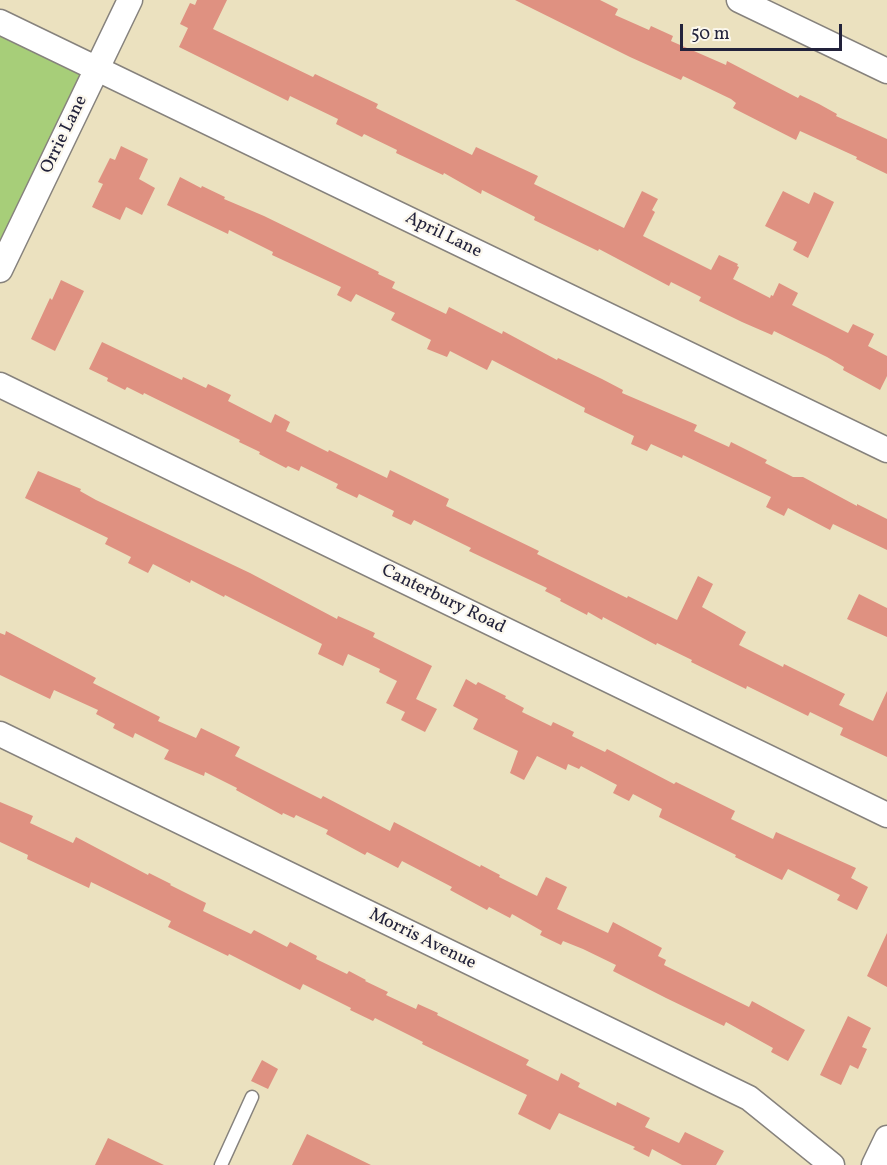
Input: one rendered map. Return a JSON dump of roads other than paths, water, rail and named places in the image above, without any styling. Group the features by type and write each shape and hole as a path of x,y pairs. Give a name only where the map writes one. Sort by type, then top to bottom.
{"street":[{"name":"Orrie Lane","path":"0,270 130,0"},
{"path":"739,0 887,71"},
{"name":"April Lane","path":"0,22 887,450"},
{"name":"Canterbury Road","path":"0,385 887,815"},
{"name":"Morris Avenue","path":"0,734 748,1098 832,1165"},
{"path":"874,1165 887,1138"}],"lane":[{"path":"222,1165 252,1097"}]}
